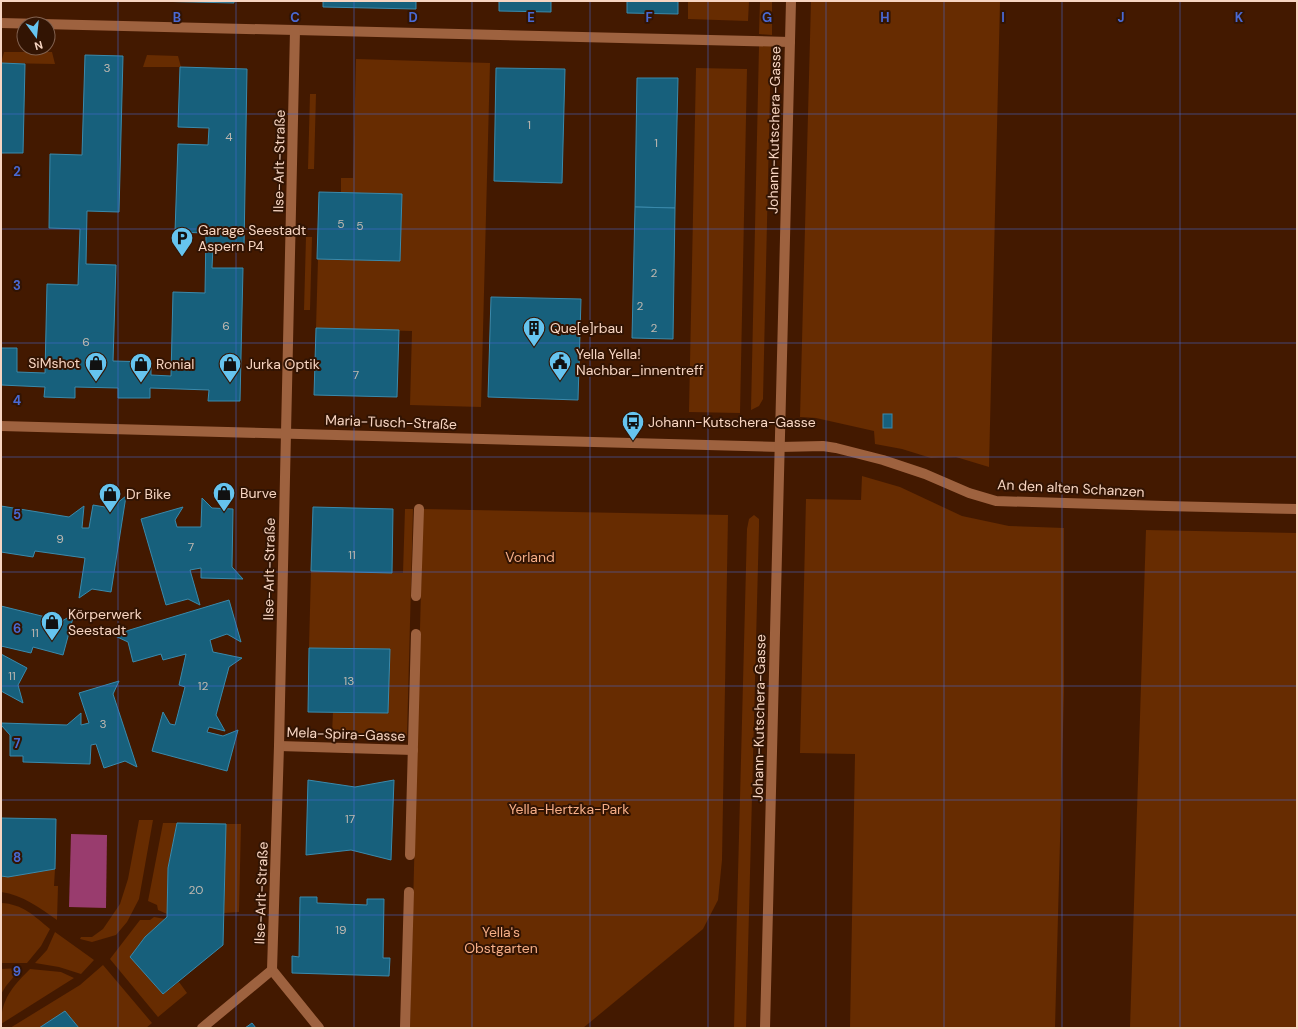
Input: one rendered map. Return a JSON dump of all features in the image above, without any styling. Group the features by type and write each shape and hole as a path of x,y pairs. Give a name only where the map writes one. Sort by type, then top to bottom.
{"street":[{"name":"Johann-Kutschera-Gasse","path":"766,1028 791,1"},
{"path":"1,23 790,42"},
{"name":"Ilse-Arlt-Straße","path":"272,970 279,746 295,30"},
{"name":"Maria-Tusch-Straße","path":"1,426 780,447"},
{"name":"An den alten Schanzen","path":"780,447 823,446 836,448 883,460 925,474 969,493 996,501 1134,506 1297,509"},
{"path":"416,596 419,509"},
{"path":"410,855 416,634"},
{"name":"Mela-Spira-Gasse","path":"279,746 413,750"},
{"path":"406,1028 409,892"},
{"path":"202,1028 272,970 319,1028"}],"green space":[{"path":"688,1 749,1 748,21 688,19"},
{"path":"760,1 772,1 772,35 759,34"},
{"path":"811,1 1000,1 989,467 956,457 931,458 902,449 875,444 874,431 816,418 800,417"},
{"path":"759,46 771,46 763,399 759,406 751,410"},
{"path":"4,52 16,52 16,56 53,56 55,64 1,63"},
{"path":"147,55 178,56 181,67 143,67"},
{"path":"356,59 490,63 481,407 410,405 412,331 316,328 318,259 400,260 402,194 341,193 341,178 353,178"},
{"path":"696,68 747,69 740,413 689,412"},
{"path":"310,94 316,94 314,169 308,169"},
{"path":"306,237 312,237 310,310 304,310"},
{"path":"862,476 900,487 962,516 1009,526 1064,528 1064,693 1055,1028 850,1028 855,754 800,753 806,499 861,500"},
{"path":"405,509 413,509 407,736 332,734 333,712 388,713 390,649 309,648 311,571 403,573"},
{"name":"Yella-Hertzka-Park","path":"423,509 728,515 722,860 718,900 703,929 583,1028 410,1028"},
{"path":"754,515 759,519 759,526 746,1028 734,1028 747,529 749,519"},
{"path":"1146,530 1297,533 1297,1028 1130,1028"},
{"path":"139,820 153,820 139,899 127,922 116,935 92,942 80,939 81,937 92,937 103,929 120,904 128,879"},
{"path":"163,823 177,823 168,868 167,914 158,910 157,905 148,901"},
{"path":"226,824 241,824 239,912 224,913"},
{"path":"55,869 54,886 58,886 57,920 24,899 1,892 1,876 8,877"},
{"path":"1,903 22,908 50,929 41,946 27,963 1,963"},
{"path":"154,917 165,919 145,937 130,957 163,994 179,982 187,993 158,1017 110,959 140,920 150,920"},
{"path":"55,932 94,960 81,974 59,967 35,963 47,950"},
{"path":"103,965 152,1023 146,1028 79,1028 65,1012 39,1028 10,1028 80,985"},
{"path":"21,968 6,986 1,994 1,969"},
{"path":"30,969 61,972 74,978 1,1024 3,1007 9,994 18,981"}],"shaded area":[{"path":"71,834 107,835 106,908 69,907"}],"building":[{"path":"152,1 234,1 234,3"},
{"path":"323,1 416,1 416,9 323,7"},
{"path":"499,1 551,1 551,12 499,11"},
{"path":"627,1 678,1 678,14 627,13"},
{"path":"85,55 123,56 119,212 87,211 86,264 116,265 113,361 151,362 151,375 171,376 173,292 205,293 206,233 175,232 178,144 208,145 209,128 178,127 180,67 247,69 244,248 213,247 212,268 243,268 240,401 208,401 209,390 150,388 150,398 118,398 118,388 75,387 75,398 44,397 45,387 1,385 1,348 17,348 17,372 45,373 47,284 78,285 80,229 49,228 50,154 82,155"},
{"path":"1,63 25,64 23,153 1,153"},
{"path":"496,68 565,69 562,183 494,181"},
{"path":"637,78 678,78 675,208 635,207"},
{"path":"319,192 402,194 400,261 317,259"},
{"path":"635,207 675,208 673,339 632,338"},
{"name":"Que[e]rbau","path":"491,297 581,299 578,400 488,397"},
{"path":"316,328 399,330 397,397 314,395"},
{"path":"883,414 892,414 892,428 883,428"},
{"path":"126,496 111,592 92,589 79,598 85,558 35,551 33,557 1,552 1,506 69,517 84,506 82,528 89,528 93,505 111,508"},
{"path":"202,498 212,508 233,509 232,567 243,579 201,578 201,568 190,570 200,605 188,599 166,605 141,519 183,507 175,520 177,527 201,527"},
{"path":"313,507 393,509 392,573 311,571"},
{"path":"229,600 241,642 227,634 210,640 213,652 242,658 229,667 216,715 225,731 209,727 207,732 223,736 238,730 227,771 152,751 163,712 170,724 175,725 185,687 179,685 186,654 163,660 161,654 133,662 128,642 113,635"},
{"path":"1,606 62,621 74,614 63,655 33,647 31,653 1,646"},
{"path":"309,648 390,649 388,713 308,712"},
{"path":"1,654 27,668 18,685 23,703 1,691"},
{"path":"119,681 113,694 137,767 125,761 104,768 96,744 91,745 90,764 23,762 23,756 10,756 10,735 1,723 67,725 81,713 81,725 89,723 79,693"},
{"path":"308,780 355,787 394,780 391,860 351,850 306,855"},
{"path":"1,818 56,819 55,869 8,877 1,876"},
{"path":"177,823 226,824 223,945 163,994 130,957 145,937 167,917 168,868"},
{"path":"300,897 317,897 317,903 367,905 367,899 384,899 383,958 390,958 389,976 292,973 292,956 299,957"},
{"path":"65,1011 79,1028 39,1028"},
{"path":"252,1023 256,1028 245,1028"}],"place":[{"name":"Garage Seestadt Aspern P4","path":"182,258"},
{"name":"Que[e]rbau","path":"534,348"},
{"name":"SiMshot","path":"96,382"},
{"name":"Yella Yella! Nachbar_innentreff","path":"560,382"},
{"name":"Ronial","path":"141,384"},
{"name":"Jurka Optik","path":"230,384"},
{"name":"Johann-Kutschera-Gasse","path":"633,442"},
{"name":"Burve","path":"224,512"},
{"name":"Dr Bike","path":"110,514"},
{"name":"Körperwerk Seestadt","path":"52,642"}],"park label":[{"name":"Vorland","path":"530,557"},
{"name":"Yella's Obstgarten","path":"501,940"}]}
